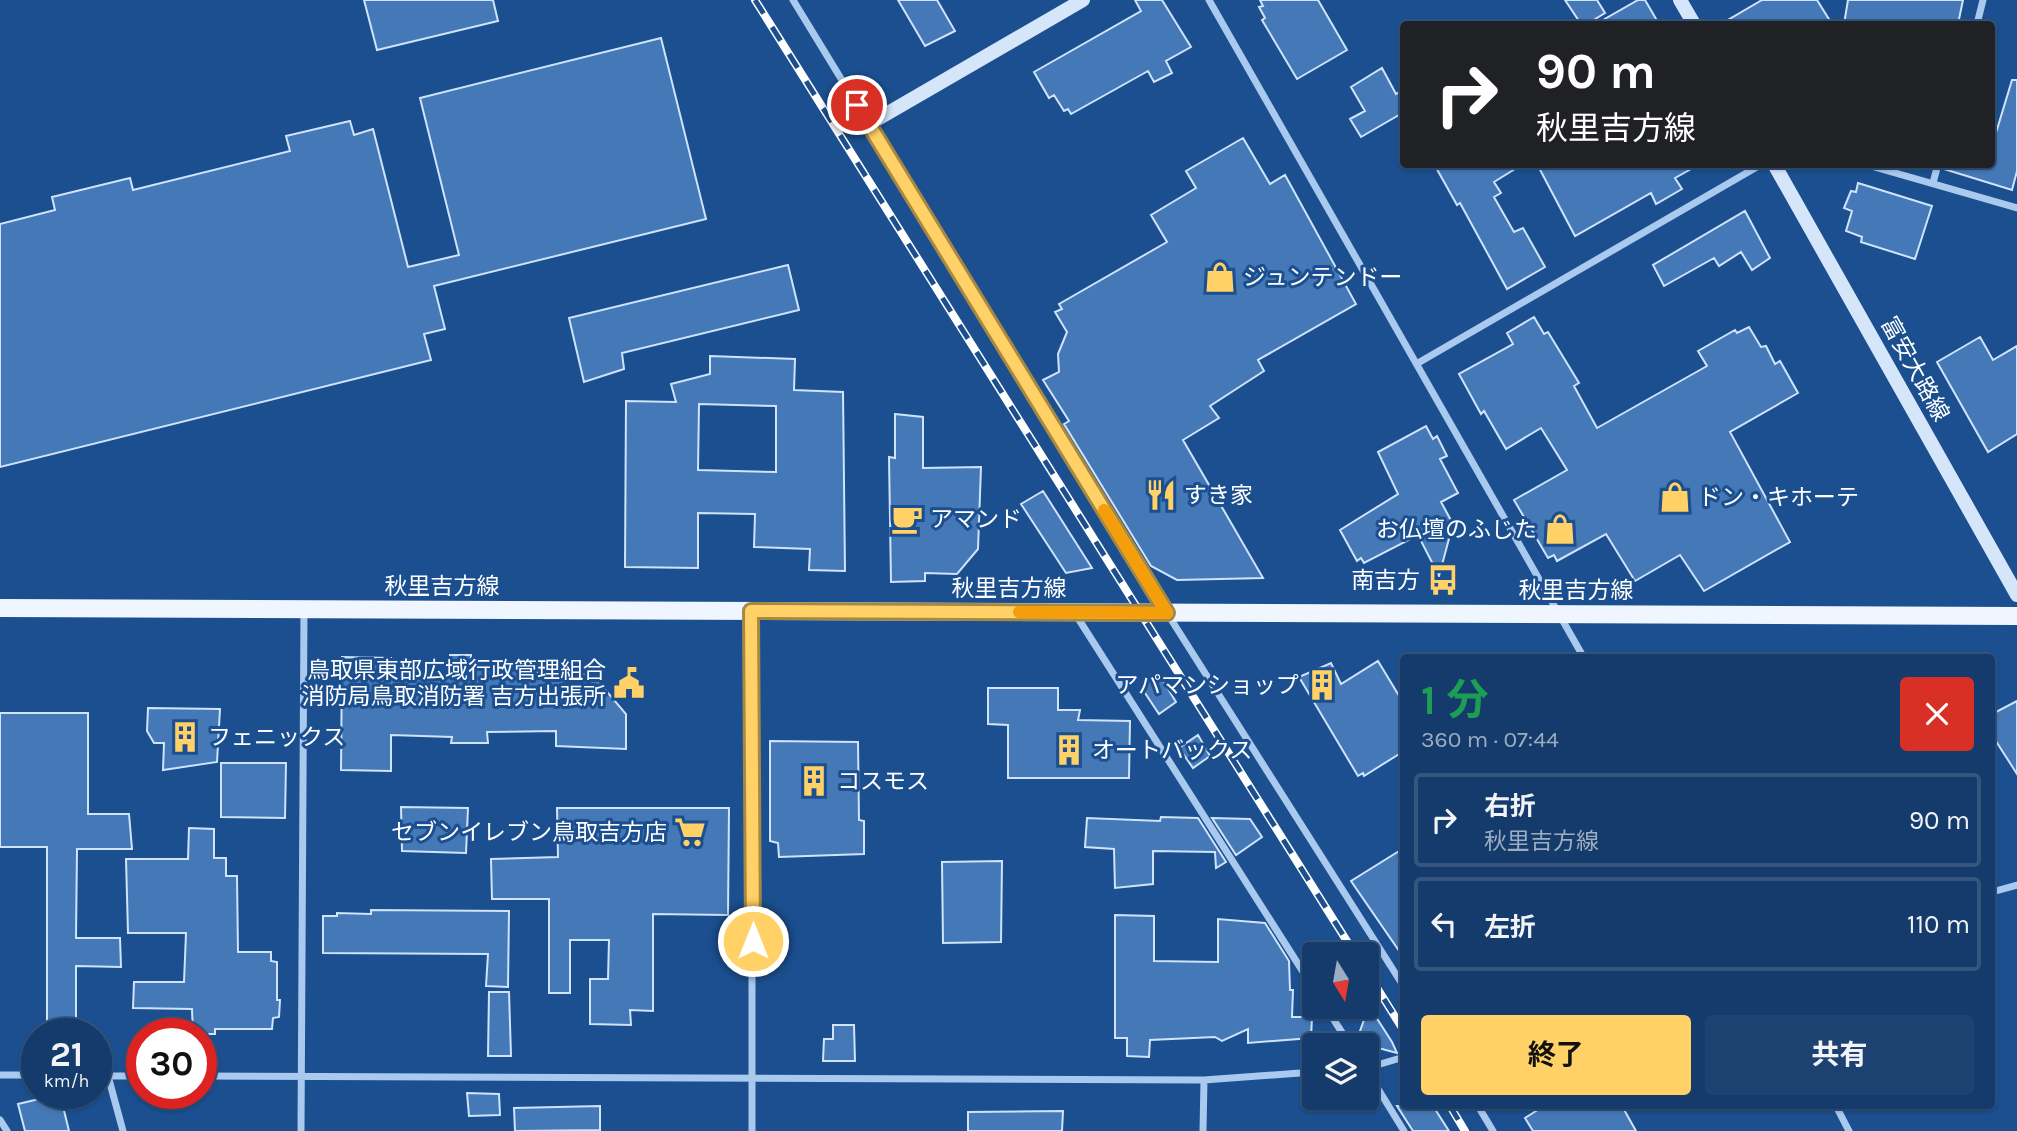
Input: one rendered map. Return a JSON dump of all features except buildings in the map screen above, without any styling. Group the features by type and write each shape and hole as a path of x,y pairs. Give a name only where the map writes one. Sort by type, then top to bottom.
{"main road":[{"name":"秋里吉方線","path":"0,608 2017,616"}],"street":[{"path":"793,0 1167,613 1400,981"},
{"path":"869,124 1083,0"},
{"path":"1209,0 1582,654"},
{"path":"1680,0 1692,21"},
{"path":"1978,21 1983,0"},
{"path":"1418,363 1755,168"},
{"name":"富安大路線","path":"1776,168 2017,595"},
{"path":"1879,168 2017,208"},
{"path":"1933,183 1937,168"},
{"path":"301,1131 304,610"},
{"path":"751,611 752,1131"},
{"path":"1074,612 1302,970"},
{"path":"1995,891 2017,884"},
{"path":"1379,1066 1400,1058"},
{"path":"217,1076 1204,1080 1302,1073"},
{"path":"0,1075 21,1075"},
{"path":"1203,1131 1204,1080"},
{"path":"1379,1090 1404,1131"},
{"path":"112,1091 123,1131"},
{"path":"1480,1109 1493,1131"},
{"path":"1838,1109 1849,1131"},
{"path":"0,1120 7,1131"}],"railway":[{"path":"755,0 1347,942"},
{"path":"1379,991 1400,1025"},
{"path":"1452,1109 1465,1131"}],"slow traffic":[{"path":"1019,612 1167,613 1104,510"}],"place":[{"name":"ジュンテンドー","path":"1220,277"},
{"name":"すき家","path":"1161,495"},
{"name":"ドン・キホーテ","path":"1675,497"},
{"name":"アマンド","path":"907,519"},
{"name":"お仏壇のふじた","path":"1560,529"},
{"name":"南吉方","path":"1443,580"},
{"name":"鳥取県東部広域行政管理組合 消防局鳥取消防署 吉方出張所","path":"629,683"},
{"name":"アパマンショップ","path":"1322,685"},
{"name":"フェニックス","path":"185,737"},
{"name":"オートバックス","path":"1069,750"},
{"name":"コスモス","path":"814,781"},
{"name":"セブンイレブン鳥取吉方店","path":"690,832"}],"route":[{"path":"753,941 751,611 1167,613 857,105"}]}
